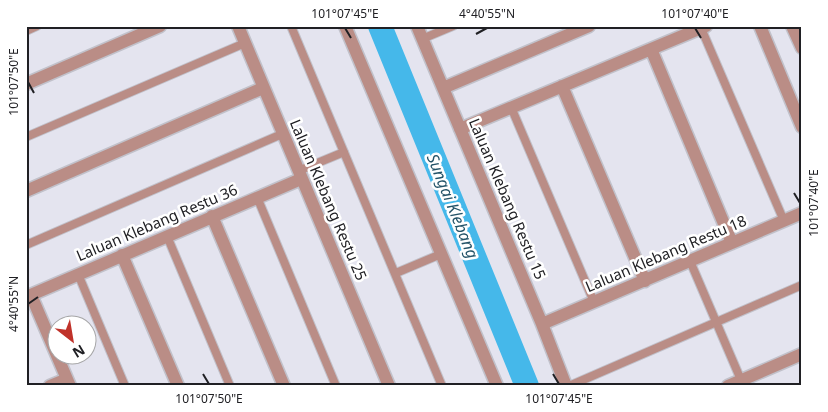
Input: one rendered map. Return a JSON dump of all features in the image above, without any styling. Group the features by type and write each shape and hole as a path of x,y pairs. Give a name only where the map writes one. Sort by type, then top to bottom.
{"street":[{"path":"26,84 160,26"},
{"name":"Laluan Klebang Restu 25","path":"238,26 389,386"},
{"path":"345,26 497,386"},
{"name":"Laluan Klebang Restu 15","path":"417,26 568,386"},
{"path":"443,88 589,26"},
{"path":"760,26 802,127"},
{"path":"792,26 802,48"},
{"path":"460,129 704,27"},
{"path":"651,49 732,243"},
{"path":"562,86 645,280"},
{"path":"26,191 263,88"},
{"name":"Laluan Klebang Restu 36","path":"28,296 257,198 300,175"},
{"name":"Laluan Klebang Restu 18","path":"542,324 802,213"},
{"path":"212,216 284,386"},
{"path":"122,255 178,386"},
{"path":"28,296 68,382 50,386"},
{"path":"728,386 802,354"}],"lane":[{"path":"26,31 37,26"},
{"path":"292,26 442,386"},
{"path":"422,39 453,26"},
{"path":"704,27 784,221"},
{"path":"26,137 245,43"},
{"path":"511,107 594,302"},
{"path":"26,245 282,134"},
{"path":"300,175 344,152"},
{"path":"257,198 336,386"},
{"path":"167,236 230,386"},
{"path":"396,273 441,254"},
{"path":"690,261 741,380"},
{"path":"78,274 124,386"},
{"path":"568,386 802,285"}],"waterway":[{"name":"Sungai Klebang","path":"380,26 527,386"}]}
